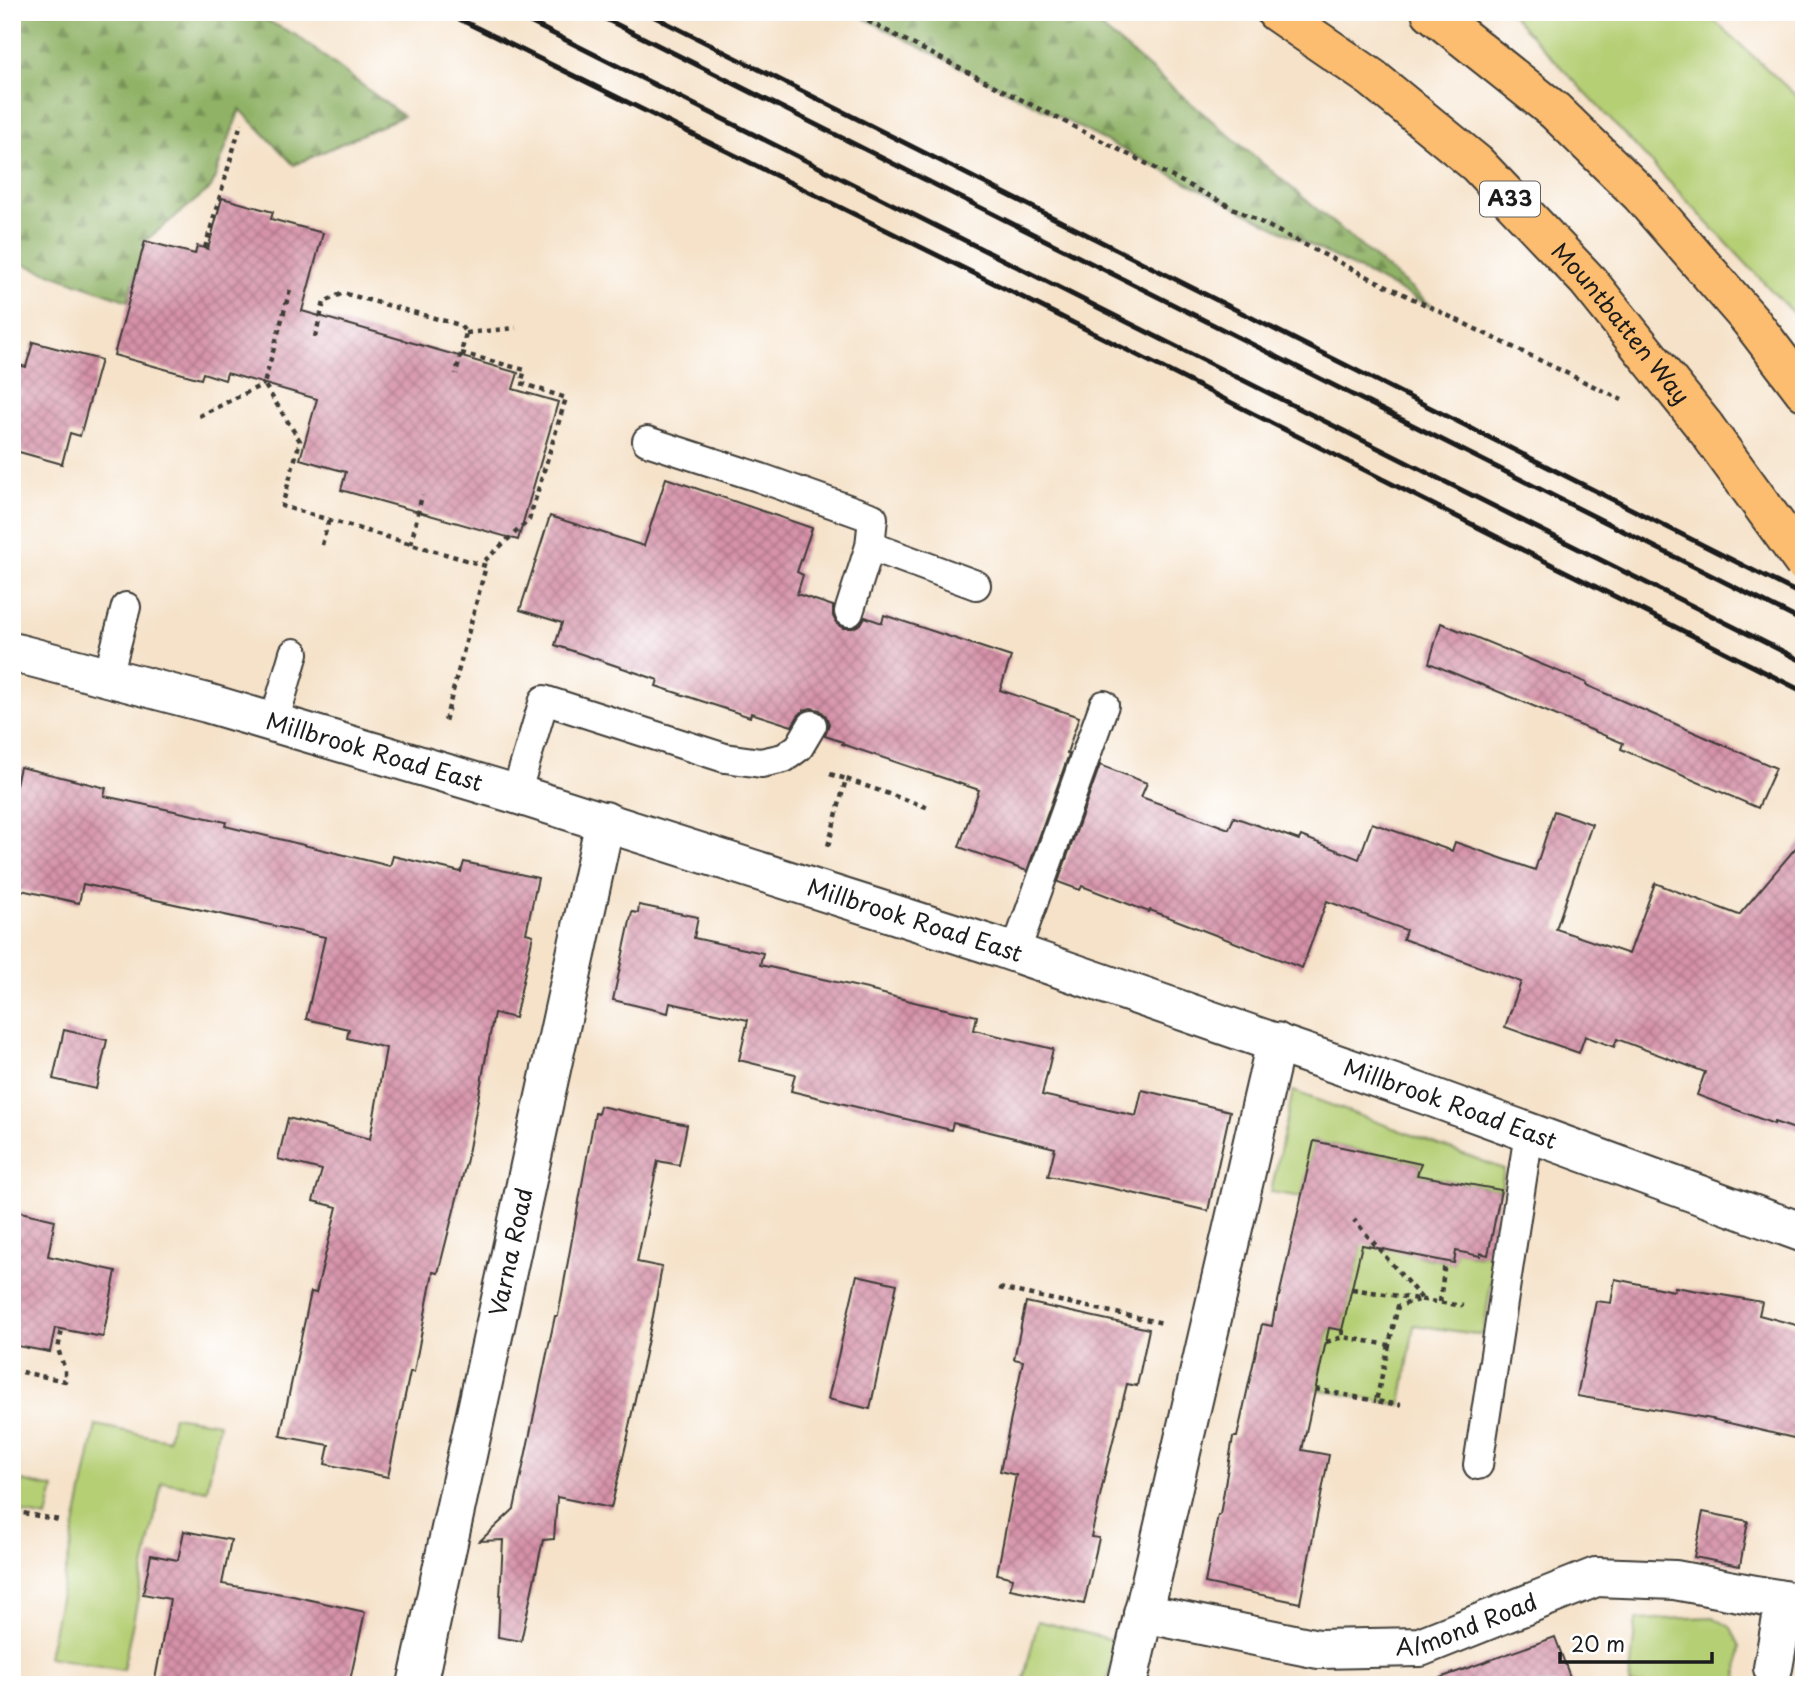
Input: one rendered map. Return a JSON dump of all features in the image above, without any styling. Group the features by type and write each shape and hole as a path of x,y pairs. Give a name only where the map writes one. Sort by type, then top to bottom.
{"highway":[{"name":"Mountbatten Way","path":"1276,12 1371,78 1478,164 1588,281 1705,427 1804,563"},
{"path":"1431,12 1555,111 1640,195 1750,320 1804,390"}],"street":[{"name":"Millbrook Road East","path":"12,652 274,722 516,794 1015,953 1276,1042 1804,1233"},
{"name":"Varna Road","path":"417,1685 605,821"},
{"path":"1127,1685 1276,1042"},
{"name":"Almond Road","path":"1143,1614 1318,1649 1420,1647 1596,1577 1675,1580 1794,1602 1773,1668"}],"lane":[{"path":"647,440 873,518 870,547 849,612"},
{"path":"870,547 976,585"},
{"path":"108,676 126,607"},
{"path":"274,722 295,653"},
{"path":"516,794 544,700 725,758 761,763 784,758 799,747 812,724"},
{"path":"1015,953 1104,705"},
{"path":"1478,1465 1529,1133"}],"path":[{"path":"850,12 1360,273 1630,404"},
{"path":"205,248 240,123"},
{"path":"290,290 264,384 300,441 282,506 486,566 432,769"},
{"path":"315,337 324,302 343,293 460,326 466,333"},
{"path":"466,333 516,328"},
{"path":"456,374 466,333"},
{"path":"461,353 525,370 521,383 566,398 530,520 481,564"},
{"path":"199,416 264,384"},
{"path":"411,544 422,495"},
{"path":"322,545 329,519"},
{"path":"817,889 846,779 929,808"},
{"path":"1354,1220 1422,1299"},
{"path":"1440,1302 1445,1262"},
{"path":"999,1288 1208,1333"},
{"path":"1352,1289 1464,1307"},
{"path":"1376,1401 1398,1306 1422,1299"},
{"path":"12,1370 65,1381 65,1370 58,1349 62,1329"},
{"path":"1342,1330 1343,1337"},
{"path":"1326,1342 1343,1337 1389,1345"},
{"path":"1315,1389 1401,1405"},
{"path":"15,1526 18,1512 59,1520"}],"green space":[{"path":"12,12 250,12 296,35 403,116 294,165 240,109 211,188 145,241 128,301 12,260 12,73 16,60 12,59"},
{"path":"852,12 1083,12 1434,308"},
{"path":"1509,12 1705,12 1804,103 1804,325"},
{"path":"1293,1091 1504,1169 1501,1190 1417,1175 1421,1164 1314,1141 1302,1197 1271,1192"},
{"path":"1459,1239 1468,1254 1479,1256 1480,1253 1495,1257 1483,1335 1414,1325 1401,1405 1315,1389 1329,1328 1342,1329 1363,1241 1453,1263"},
{"path":"173,1416 219,1423 207,1490 162,1482 123,1670 48,1657 96,1425 168,1440"},
{"path":"12,1479 54,1488 47,1518 18,1512 15,1526 12,1525"},
{"path":"1713,1617 1730,1627 1740,1646 1737,1685 1629,1685 1636,1620"},
{"path":"1038,1621 1117,1641 1106,1685 1022,1685"}],"building":[{"path":"222,198 273,212 271,219 323,233 302,311 518,373 513,389 558,402 518,540 341,490 346,472 300,459 317,399 227,373 225,380 203,373 201,379 114,355 145,241 195,254 197,246 208,249"},
{"path":"33,342 101,360 80,436 70,433 62,464 12,450 12,363 26,367"},
{"path":"666,478 812,528 797,572 803,575 797,594 833,606 833,616 843,628 853,628 861,624 865,617 882,623 884,615 1011,657 1000,690 1079,717 1067,753 1069,754 1027,871 959,847 979,790 825,736 829,724 820,710 804,710 792,726 751,713 750,717 656,686 658,680 555,645 562,623 520,610 550,516 644,546"},
{"path":"1441,623 1587,683 1586,685 1776,768 1758,808 1621,749 1623,743 1429,663"},
{"path":"1100,765 1147,783 1141,797 1229,829 1234,817 1299,840 1301,836 1359,859 1372,823 1452,851 1455,842 1535,870 1554,811 1592,824 1556,929 1629,954 1655,883 1739,915 1804,838 1804,1132 1774,1124 1697,1095 1705,1072 1617,1039 1614,1047 1585,1036 1579,1053 1505,1027 1521,982 1403,939 1406,930 1327,901 1302,968 1082,886 1080,890 1058,882"},
{"path":"20,767 106,788 104,796 226,822 225,826 390,866 393,856 461,872 464,862 538,878 526,933 533,935 515,1018 494,1013 467,1159 438,1273 433,1272 414,1372 410,1372 388,1477 325,1464 329,1445 280,1436 311,1292 316,1293 337,1207 313,1201 322,1170 278,1159 288,1118 370,1139 386,1048 347,1038 349,1029 306,1019 325,937 83,884 79,903 12,888 12,802"},
{"path":"639,905 698,917 694,938 763,953 760,965 977,1016 974,1030 1053,1049 1042,1095 1136,1116 1142,1090 1230,1111 1208,1211 1048,1176 1055,1148 953,1123 951,1130 791,1091 795,1074 739,1060 748,1020 670,1003 668,1013 613,1000 632,912 638,913"},
{"path":"64,1030 107,1040 96,1089 53,1079"},
{"path":"600,1106 687,1125 679,1165 658,1161 637,1262 662,1267 611,1508 557,1497 554,1539 543,1540 521,1641 498,1637 503,1540 480,1541 514,1509 555,1316 558,1316 595,1113 598,1114"},
{"path":"1314,1141 1421,1164 1417,1175 1501,1190 1488,1255 1456,1251 1454,1263 1362,1245 1342,1330 1329,1328 1302,1450 1329,1455 1300,1603 1205,1583 1233,1437 1237,1437 1262,1324 1272,1326"},
{"path":"12,1210 55,1220 48,1256 116,1271 103,1337 55,1328 50,1352 12,1345"},
{"path":"857,1275 897,1284 870,1409 828,1399"},
{"path":"1615,1279 1674,1291 1675,1287 1762,1302 1759,1315 1804,1327 1804,1406 1798,1439 1712,1419 1577,1396 1596,1301 1611,1303"},
{"path":"1026,1302 1149,1329 1137,1386 1127,1384 1106,1469 1091,1537 1099,1538 1084,1604 1010,1589 1013,1578 997,1574 1016,1475 1000,1471 1023,1361 1014,1359"},
{"path":"1703,1512 1748,1521 1740,1566 1694,1557"},
{"path":"184,1531 231,1540 222,1584 365,1612 349,1685 154,1685 170,1599 143,1594 151,1555 178,1560"},
{"path":"1555,1637 1573,1685 1438,1685 1437,1679"}],"railway":[{"path":"445,12 1034,303 1804,692"},
{"path":"510,12 1804,662"},
{"path":"592,12 1804,622"},
{"path":"645,12 1804,596"}]}
